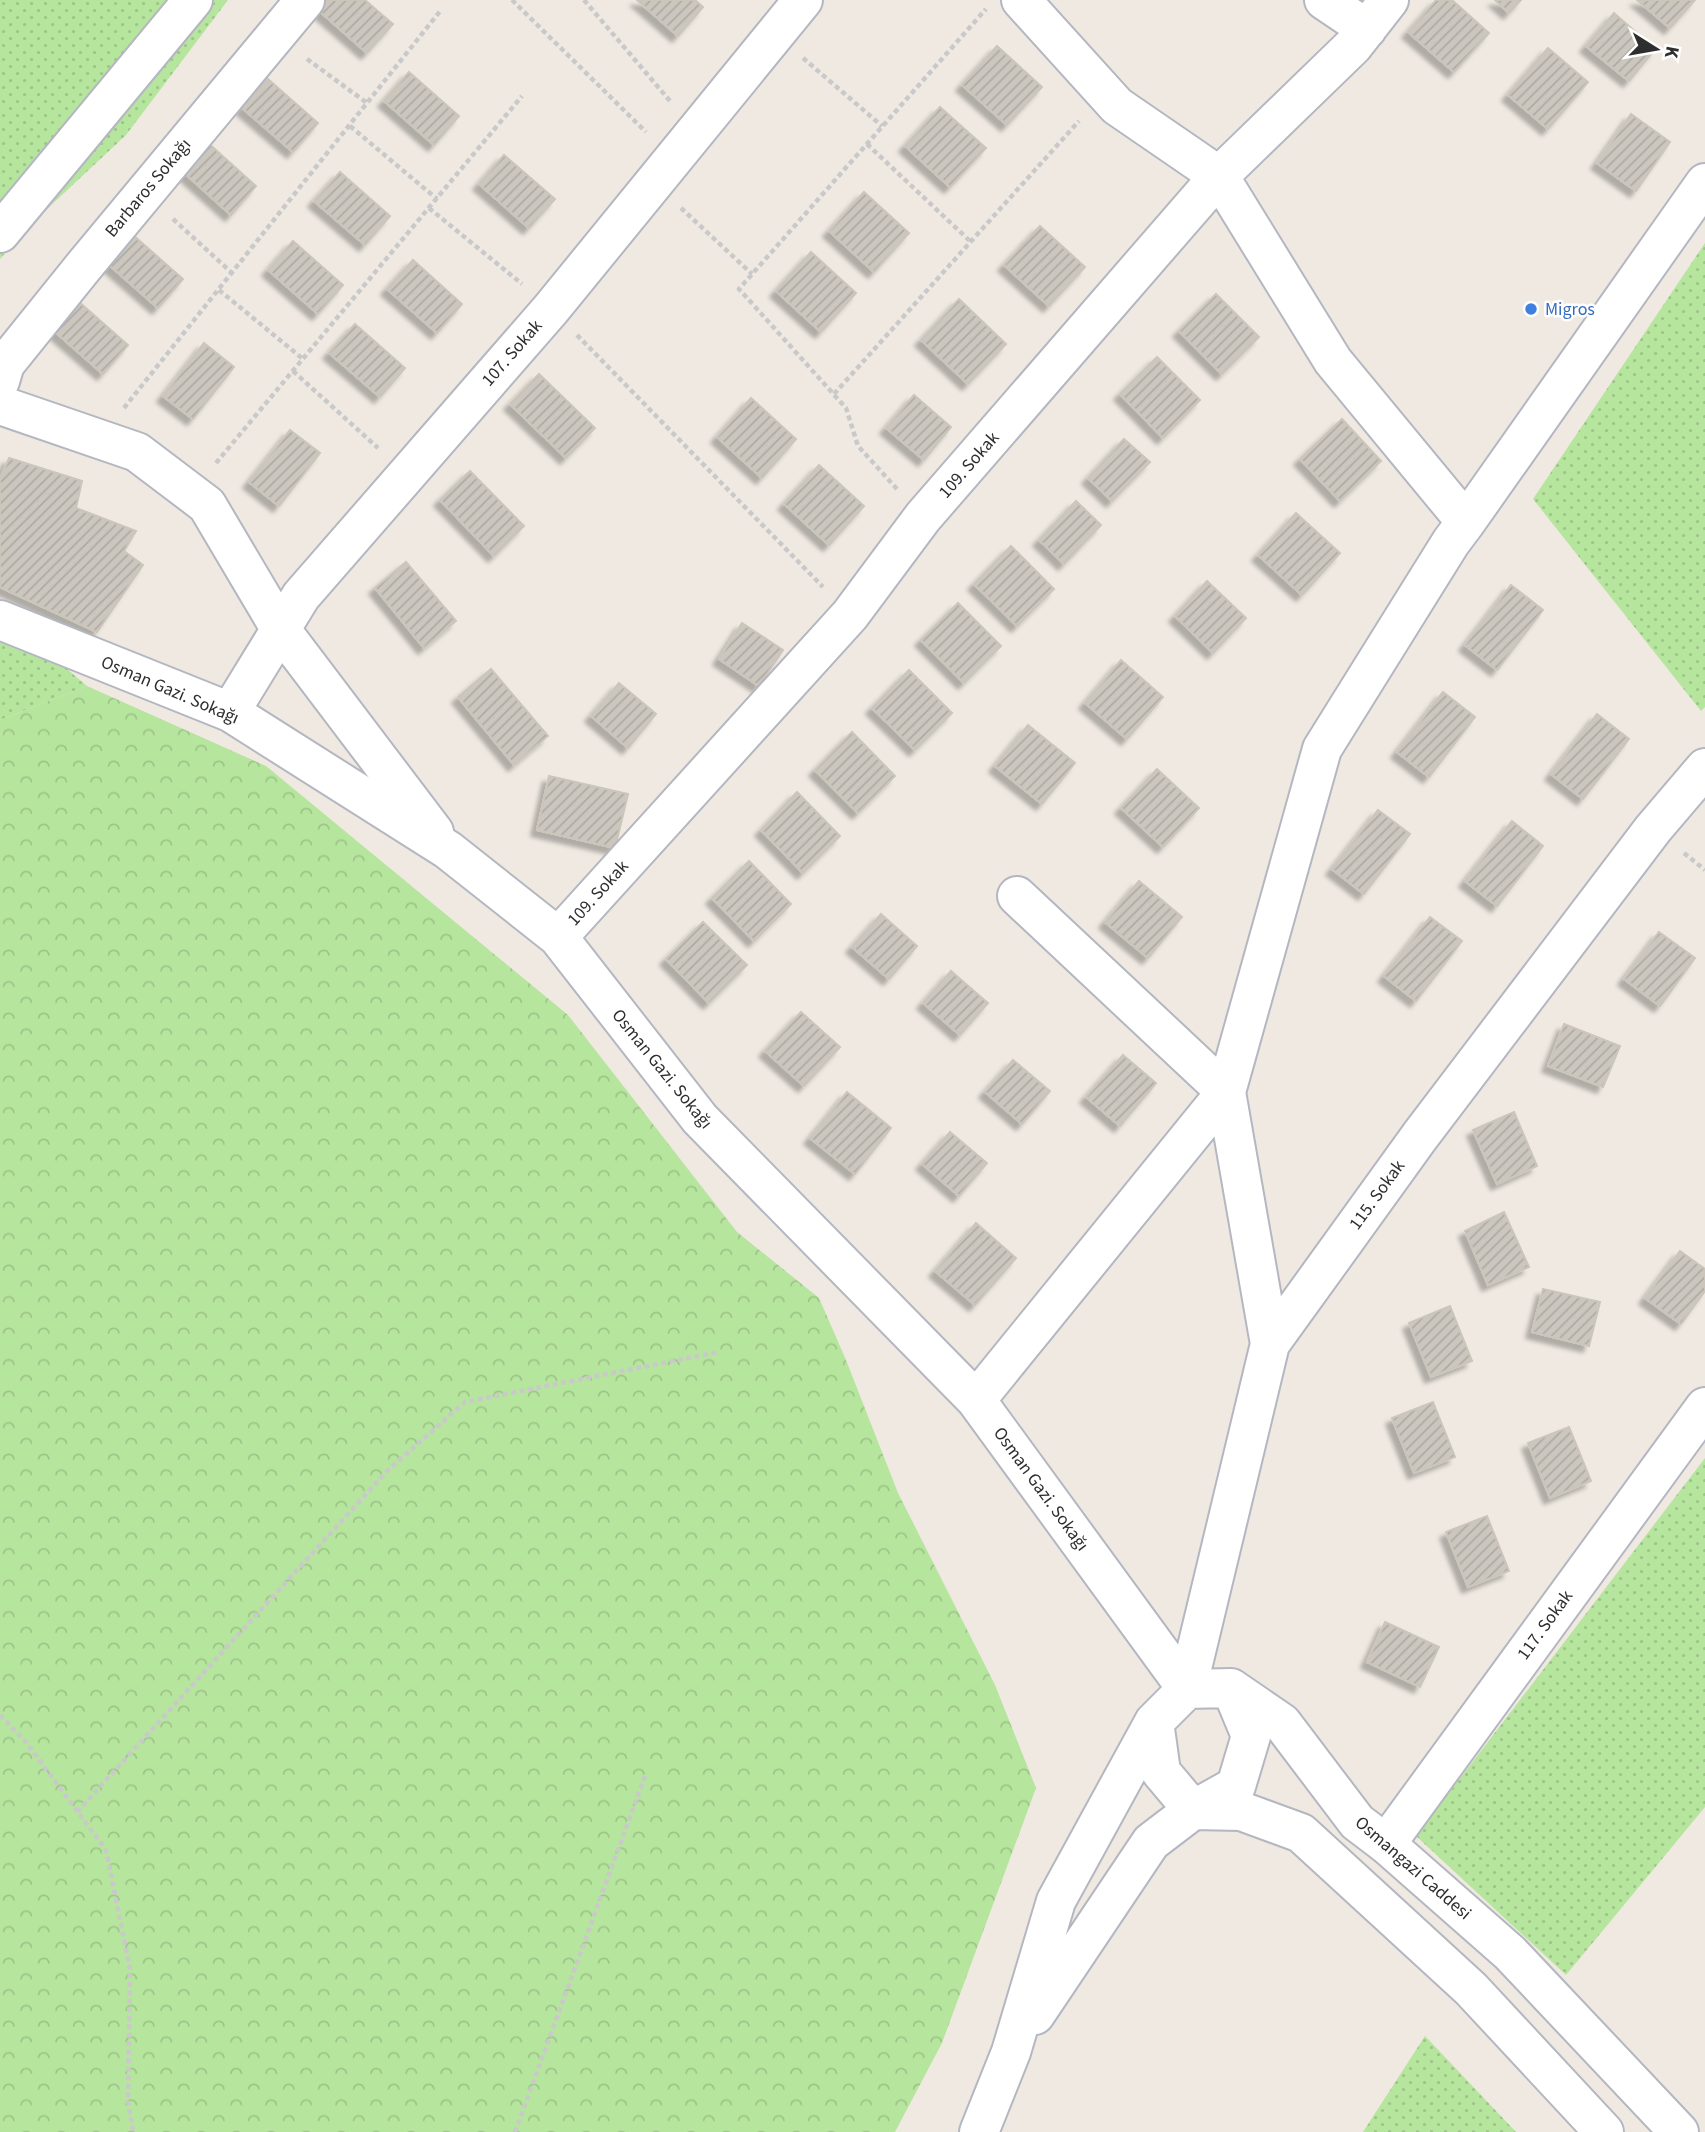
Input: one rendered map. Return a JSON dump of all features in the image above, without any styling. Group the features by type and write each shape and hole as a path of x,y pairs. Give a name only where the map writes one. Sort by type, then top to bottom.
{"street":[{"path":"0,233 193,0"},
{"name":"Barbaros Sokağı","path":"0,381 5,365 144,192 305,0"},
{"name":"107. Sokak","path":"230,712 302,596 551,309 803,0"},
{"path":"1021,0 1116,106 1219,176 1333,360 1466,522"},
{"path":"1324,0 1378,14"},
{"name":"109. Sokak","path":"558,937 850,615 923,517 1219,176 1353,46 1378,14"},
{"path":"976,1400 1226,1092 1322,749 1451,542 1705,183"},
{"path":"0,405 137,452 207,505 281,630 448,850"},
{"name":"Osman Gazi. Sokağı","path":"0,620 230,712 448,850 558,937 700,1119 976,1400 1187,1689"},
{"name":"115. Sokak","path":"1187,1689 1270,1345 1428,1125 1653,829 1705,768"},
{"path":"1017,896 1226,1092 1270,1345"},
{"name":"117. Sokak","path":"1386,1844 1705,1407"},
{"path":"979,2132 1011,2052 1056,1901 1154,1721 1187,1689 1231,1688 1251,1736 1236,1786 1194,1811 1151,1842 1011,2052"},
{"name":"Osmangazi Caddesi","path":"1231,1688 1282,1723 1357,1822 1386,1844 1510,1953 1679,2132"},
{"path":"1154,1721 1161,1772 1194,1811 1241,1811 1301,1833 1471,1990 1604,2132"}],"path":[{"path":"512,0 674,158"},
{"path":"584,0 674,158 752,274"},
{"path":"923,517 858,446 846,408 739,289 993,0"},
{"path":"100,439 441,10"},
{"path":"775,34 882,126"},
{"path":"275,36 367,103"},
{"path":"834,394 1104,92"},
{"path":"191,494 522,96"},
{"path":"349,126 437,199"},
{"path":"867,144 971,242"},
{"path":"144,192 232,273"},
{"path":"429,208 551,309 850,615"},
{"path":"219,290 303,359"},
{"path":"293,371 407,473"},
{"path":"77,1812 387,1471 465,1402 719,1352"},
{"path":"0,1715 26,1742 106,1850 130,1969 128,2101 133,2132"},
{"path":"515,2132 646,1773"}],"green space":[{"path":"0,0 228,0 126,135 32,223 0,259"},
{"path":"1705,243 1705,707 1701,711 1533,499"},
{"path":"0,612 87,686 0,720"},
{"path":"87,686 266,766 568,1015 737,1232 819,1298 898,1493 995,1685 1036,1788 942,2043 895,2132 0,2132 0,720"},
{"path":"1705,1458 1705,1807 1566,1975 1416,1836"},
{"path":"1425,2036 1516,2132 1363,2132"}],"building":[{"path":"325,0 365,0 393,24 367,53 317,9"},
{"path":"637,0 695,0 703,7 678,36"},
{"path":"1436,0 1452,0 1489,33 1454,72 1408,32"},
{"path":"1495,0 1521,0 1509,13"},
{"path":"1637,0 1695,0 1670,28"},
{"path":"1614,13 1655,49 1629,81 1586,46"},
{"path":"997,46 1042,87 1007,125 962,85"},
{"path":"1548,48 1588,82 1548,129 1508,95"},
{"path":"409,72 459,116 434,145 384,101"},
{"path":"268,79 318,123 293,152 242,108"},
{"path":"940,107 986,148 950,187 905,146"},
{"path":"1631,114 1670,142 1636,191 1597,163"},
{"path":"207,142 256,186 231,215 181,170"},
{"path":"504,155 555,199 529,228 479,184"},
{"path":"340,172 390,216 365,245 314,201"},
{"path":"864,192 909,233 874,272 829,231"},
{"path":"1040,226 1085,267 1049,306 1004,265"},
{"path":"133,235 183,279 158,308 108,264"},
{"path":"293,241 343,285 318,314 268,270"},
{"path":"811,252 856,293 821,332 776,291"},
{"path":"413,260 462,304 437,333 387,289"},
{"path":"1216,294 1259,337 1222,374 1179,331"},
{"path":"959,299 1006,344 968,384 921,340"},
{"path":"78,301 128,345 103,374 53,330"},
{"path":"355,324 405,368 380,397 329,353"},
{"path":"204,343 234,367 193,419 163,396"},
{"path":"1157,357 1200,400 1163,438 1120,394"},
{"path":"539,374 595,428 566,458 510,404"},
{"path":"914,395 951,427 924,460 886,428"},
{"path":"751,398 796,439 762,478 717,437"},
{"path":"1342,419 1381,461 1340,501 1300,459"},
{"path":"290,430 320,453 279,506 249,482"},
{"path":"1124,439 1150,462 1112,501 1088,478"},
{"path":"9,458 82,481 76,508 136,531 124,551 143,565 97,632 0,587 0,479"},
{"path":"819,465 864,506 829,545 784,504"},
{"path":"470,471 524,526 494,556 440,500"},
{"path":"1076,501 1101,525 1064,564 1039,540"},
{"path":"1296,513 1340,553 1302,595 1258,555"},
{"path":"1011,546 1054,589 1017,626 974,584"},
{"path":"406,562 456,621 424,648 375,588"},
{"path":"1207,581 1246,618 1213,653 1175,616"},
{"path":"1511,585 1543,610 1497,670 1465,645"},
{"path":"958,603 1001,646 964,683 921,640"},
{"path":"742,623 783,650 759,686 719,659"},
{"path":"1121,660 1163,697 1127,739 1085,703"},
{"path":"491,669 548,736 514,765 458,697"},
{"path":"909,670 952,713 915,750 872,708"},
{"path":"619,683 656,714 628,748 591,716"},
{"path":"1443,692 1475,717 1429,777 1397,752"},
{"path":"1597,714 1629,739 1583,799 1551,774"},
{"path":"1028,725 1075,763 1042,804 995,766"},
{"path":"852,732 895,776 858,813 815,770"},
{"path":"1157,769 1199,808 1163,847 1121,808"},
{"path":"549,776 628,794 615,848 537,830"},
{"path":"797,792 840,836 803,873 761,830"},
{"path":"1378,810 1410,834 1364,894 1332,869"},
{"path":"1512,821 1543,846 1497,906 1465,881"},
{"path":"749,861 791,904 754,941 712,898"},
{"path":"1139,881 1182,917 1148,958 1105,922"},
{"path":"881,914 917,946 889,979 852,947"},
{"path":"1430,917 1462,941 1416,1001 1384,976"},
{"path":"703,922 747,965 709,1003 666,959"},
{"path":"1659,932 1695,958 1660,1006 1624,979"},
{"path":"951,971 988,1003 960,1035 923,1003"},
{"path":"801,1012 840,1047 804,1086 765,1051"},
{"path":"1564,1024 1620,1046 1603,1087 1548,1066"},
{"path":"1123,1055 1156,1083 1120,1126 1086,1097"},
{"path":"1013,1060 1050,1091 1022,1124 985,1092"},
{"path":"847,1092 891,1128 855,1174 810,1138"},
{"path":"1514,1112 1537,1166 1497,1184 1473,1130"},
{"path":"950,1132 987,1163 959,1196 922,1164"},
{"path":"1504,1212 1529,1267 1488,1285 1465,1231"},
{"path":"976,1223 1016,1258 975,1305 935,1271"},
{"path":"1680,1251 1705,1269 1705,1291 1681,1324 1645,1298"},
{"path":"1543,1289 1600,1302 1589,1346 1532,1332"},
{"path":"1450,1306 1472,1361 1431,1377 1409,1323"},
{"path":"1433,1402 1455,1457 1414,1473 1392,1418"},
{"path":"1569,1427 1591,1481 1550,1498 1528,1443"},
{"path":"1487,1516 1509,1571 1468,1587 1446,1532"},
{"path":"1385,1622 1439,1647 1420,1687 1367,1662"}],"place":[{"name":"Migros","path":"1531,309"}]}
